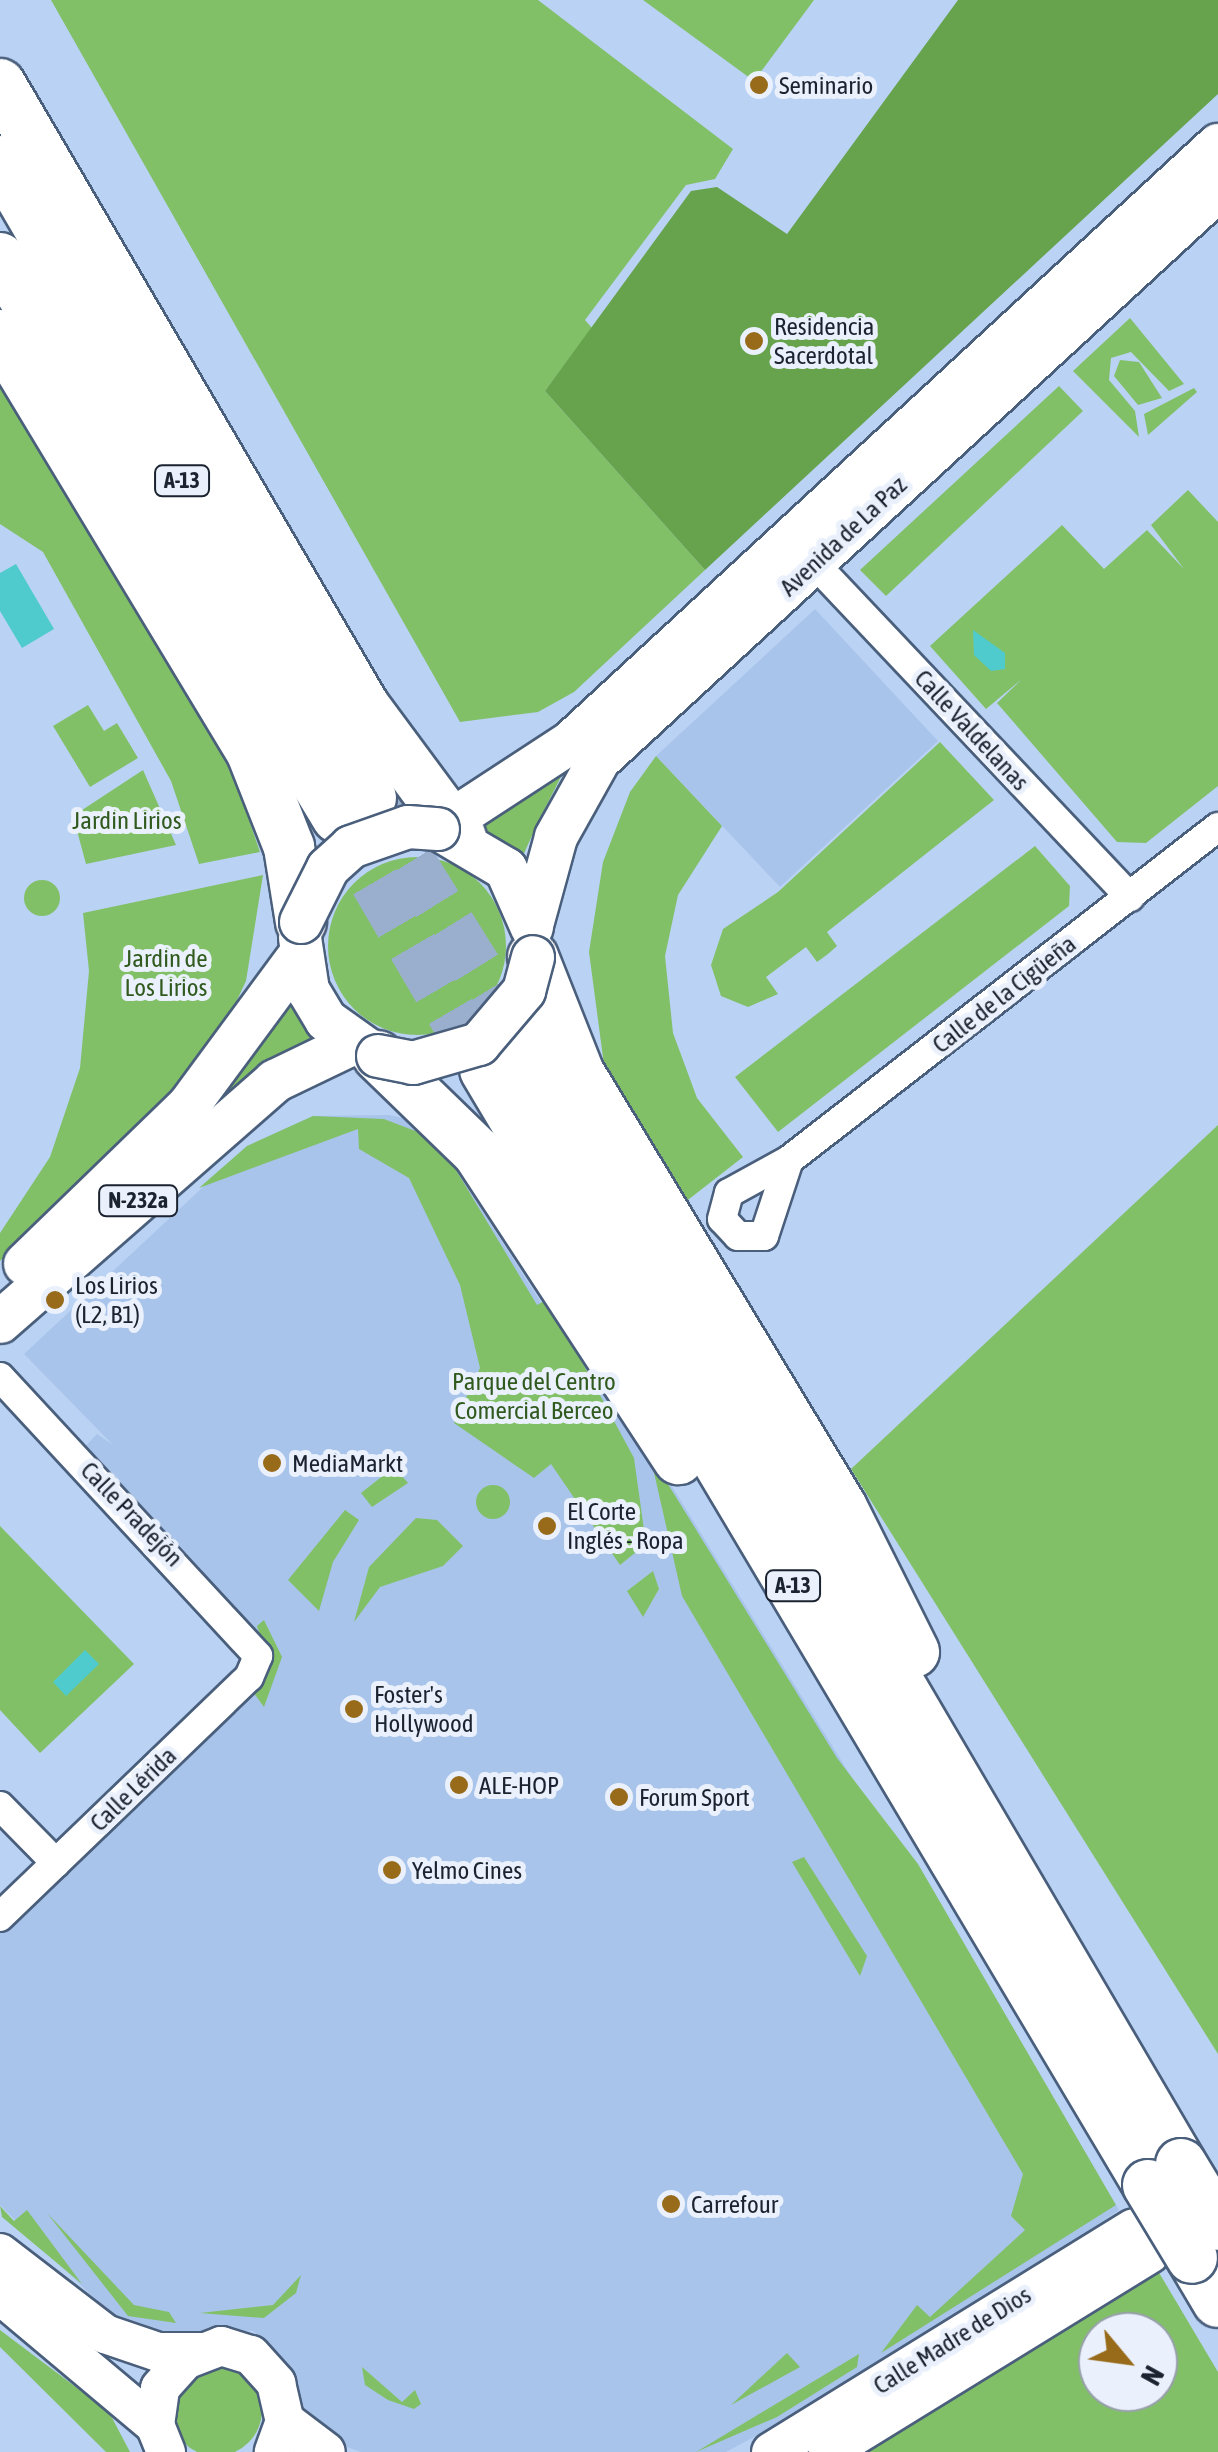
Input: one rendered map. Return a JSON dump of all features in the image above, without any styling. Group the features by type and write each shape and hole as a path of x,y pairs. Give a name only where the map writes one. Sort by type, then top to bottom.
{"highway":[{"path":"0,84 376,725 450,830"},
{"path":"0,157 170,376"},
{"name":"A-13","path":"0,157 354,807 0,258"},
{"path":"0,296 144,584"},
{"path":"0,335 144,584 252,753 289,848 300,939"},
{"path":"532,941 579,1073 842,1508 969,1761 996,1849"},
{"path":"365,1050 478,1153 1009,1980 1100,2103"},
{"name":"A-13","path":"1182,2208 1100,2103 504,1057 996,1849 1182,2208 1218,2302"}],"main road":[{"name":"Avenida de La Paz","path":"450,830 570,744 1218,145"},
{"name":"Avenida de La Paz","path":"532,941 556,837 600,760 1218,190"},
{"name":"N-232a","path":"0,1289 188,1105 300,939 319,880 351,847 408,827 450,830"},
{"path":"450,830 506,868 532,941"},
{"path":"300,939 308,990 365,1050"},
{"name":"N-232a","path":"0,1322 275,1081 365,1050 412,1062 479,1044 524,990 532,941"},
{"name":"Calle Madre de Dios","path":"771,2452 1182,2208"},
{"name":"Calle Madre de Dios","path":"828,2452 1182,2208"},
{"path":"0,2254 104,2334 158,2352 202,2352 221,2346 251,2355 276,2382 279,2436 326,2452"},
{"path":"0,2295 161,2439"},
{"path":"161,2439 160,2388 202,2352"}],"street":[{"name":"Calle Valdelanas","path":"814,563 1130,898"},
{"name":"Avenida de La Paz","path":"376,725 428,781 446,788 474,786 570,744"},
{"name":"Calle de la Cigüeña","path":"789,1160 1218,827"},
{"name":"Calle Pradejón","path":"0,1377 258,1656"},
{"name":"Calle Lérida","path":"0,1918 248,1677 258,1656"},
{"path":"0,1806 56,1863"}],"shaded area":[{"path":"958,0 1218,0 1218,94 705,570 545,391 691,191 717,187 787,234"},
{"path":"16,564 54,629 22,648 0,611 0,573"},
{"path":"815,609 938,741 780,887 656,756"},
{"path":"973,630 1005,653 1005,669 991,671 974,655"},
{"path":"389,1115 407,1119 453,1165 563,1337 655,1459 1119,2210 899,2359 726,2452 361,2452 322,2438 301,2413 297,2375 253,2331 142,2333 114,2318 0,2205 0,1916 254,1668 76,1456 97,1434 113,1445 24,1354 247,1146 313,1116"},
{"path":"85,1650 99,1664 66,1696 53,1682"}],"green space":[{"path":"51,0 538,0 733,149 715,179 686,185 585,320 592,328 545,391 705,570 574,692 538,712 460,722"},
{"path":"643,0 814,0 754,81"},
{"path":"1130,318 1184,384 1169,391 1131,352 1111,358 1109,380 1135,411 1139,437 1073,371"},
{"path":"1120,360 1139,362 1162,398 1138,405 1114,376"},
{"path":"0,369 226,753 260,852 199,864 171,781 43,552 0,524"},
{"path":"1059,386 1083,411 886,596 860,570"},
{"path":"1194,388 1197,392 1148,435 1144,414"},
{"path":"1188,490 1218,522 1218,786 1146,843 1117,842 997,703 1022,679 986,709 930,646 1062,525 1104,569 1147,530 1184,569 1151,525"},
{"path":"88,705 104,731 117,723 138,758 90,787 53,726"},
{"path":"940,742 994,800 827,932 837,946 828,954 817,962 806,947 766,977 778,994 748,1007 721,996 711,965 723,929 778,892"},
{"path":"656,756 722,826 678,895 665,956 673,1033 697,1098 743,1157 684,1203 604,1065 589,952 603,862 630,792"},
{"path":"565,769 521,860 480,824"},
{"name":"Jardin Lirios","path":"143,770 176,845 86,864 73,816"},
{"path":"1035,846 1070,886 1069,906 778,1132 735,1077"},
{"path":"417,857 451,863 480,883 500,912 506,946 500,980 480,1009 451,1029 417,1035 383,1029 354,1009 334,980 328,946 334,912 354,883 383,863"},
{"name":"Jardin de Los Lirios","path":"263,875 246,981 222,1032 148,1120 0,1261 0,1233 50,1157 80,1068 89,971 83,913"},
{"path":"42,880 55,885 60,898 55,911 42,916 29,911 24,898 29,885"},
{"path":"292,995 320,1038 224,1105 216,1097"},
{"name":"Parque del Centro Comercial Berceo","path":"313,1116 384,1119 418,1132 453,1165 537,1305 548,1299 634,1458 646,1544 620,1565 551,1464 534,1478 454,1423 480,1368 460,1285 409,1178 359,1149 358,1129 199,1188 247,1146"},
{"path":"1218,1125 1218,2054 851,1469"},
{"path":"650,1455 837,1758 918,1864 1116,2205 881,2353 917,2305 930,2317 1025,2230 1011,2216 1023,2174 682,1596"},
{"path":"394,1467 408,1483 372,1507 361,1493"},
{"path":"493,1485 505,1490 510,1502 505,1514 493,1519 481,1514 476,1502 481,1490"},
{"path":"345,1510 359,1520 333,1562 319,1611 288,1580"},
{"path":"416,1518 437,1520 463,1546 443,1566 380,1587 354,1622 369,1567"},
{"path":"0,1526 134,1664 40,1753 0,1710"},
{"path":"653,1571 659,1589 643,1617 627,1591"},
{"path":"264,1620 282,1657 264,1707 253,1692 267,1657 257,1626"},
{"path":"804,1857 867,1956 860,1976 792,1862"},
{"path":"0,2206 14,2221 27,2210 82,2284 2,2217"},
{"path":"47,2213 134,2305 169,2312 176,2323 128,2316"},
{"path":"1158,2271 1218,2372 1218,2452 850,2452 1078,2318 1078,2412 1178,2412 1178,2312 1088,2312"},
{"path":"301,2275 296,2293 264,2318 200,2313 273,2305"},
{"path":"0,2330 109,2412 130,2452 106,2452 0,2347"},
{"path":"787,2353 800,2367 731,2405"},
{"path":"859,2354 857,2367 777,2417 696,2452"},
{"path":"216,2364 234,2367 249,2377 259,2392 259,2428 249,2443 234,2453 216,2456 198,2453 183,2443 173,2428 170,2410 173,2392 183,2377 198,2367"},
{"path":"362,2367 402,2402 415,2390 421,2404 414,2409 388,2400 365,2385"}],"tunnel":[{"path":"371,798 524,1044"},
{"path":"337,817 485,1070"}],"place":[{"name":"Seminario","path":"759,85"},
{"name":"Residencia Sacerdotal","path":"754,341"},
{"name":"Los Lirios (L2, B1)","path":"55,1300"},
{"name":"MediaMarkt","path":"272,1463"},
{"name":"El Corte Inglés - Ropa","path":"547,1526"},
{"name":"Foster's Hollywood","path":"354,1709"},
{"name":"ALE-HOP","path":"459,1785"},
{"name":"Forum Sport","path":"619,1797"},
{"name":"Yelmo Cines","path":"392,1870"},
{"name":"Carrefour","path":"671,2204"}]}
